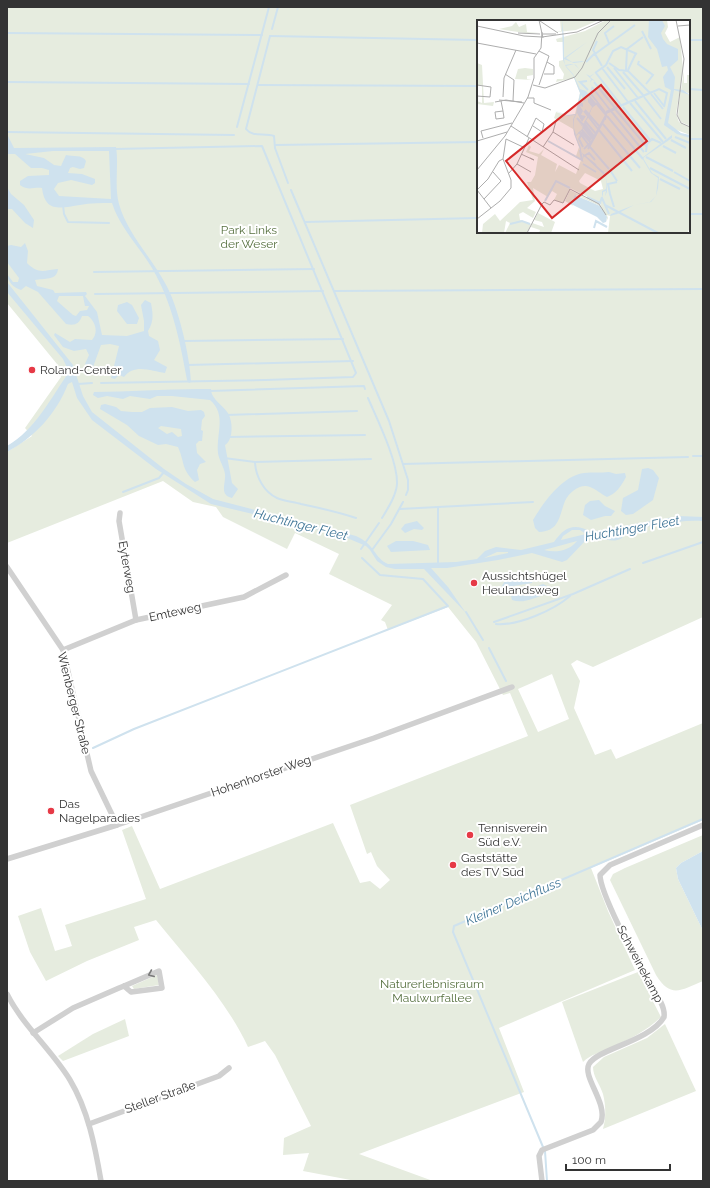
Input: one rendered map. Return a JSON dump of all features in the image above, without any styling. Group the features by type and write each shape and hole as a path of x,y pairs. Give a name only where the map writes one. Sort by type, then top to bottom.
{"street":[{"name":"Eyterweg","path":"120,513 119,521 136,620"},
{"name":"Wienberger Straße","path":"7,567 63,650 91,771 117,825"},
{"name":"Emteweg","path":"63,650 136,620 244,597 286,575"},
{"name":"Hohenhorster Weg","path":"7,859 117,825 374,738 512,687"},
{"name":"Schweinekamp","path":"542,1181 539,1156 542,1150 593,1130 601,1122 602,1106 589,1075 588,1069 590,1062 602,1054 648,1032 664,1017 663,1008 645,976 608,901 600,880 600,875 610,865 703,825"},
{"path":"33,1033 73,1008 124,986 159,971 162,988 131,992 124,986"},
{"path":"7,994 20,1016 70,1080 89,1124 101,1181"},
{"name":"Steller Straße","path":"89,1124 219,1076 229,1068"}],"green space":[{"name":"Park Links der Weser","path":"7,7 703,7 703,617 593,667 577,660 571,664 580,681 574,708 595,755 611,749 616,759 703,723 703,820 591,868 608,911 635,970 499,1028 524,1092 359,1154 433,1181 356,1181 303,1171 309,1153 283,1155 284,1138 311,1126 275,1055 265,1041 248,1047 229,1013 218,997 156,920 134,927 139,940 87,961 46,981 30,952 18,916 41,908 55,951 72,946 65,925 146,899 122,830 132,826 160,889 333,823 360,883 370,881 380,889 390,880 377,866 371,852 367,854 350,805 528,736 510,693 503,695 476,642 448,607 388,630 385,622 381,620 392,605 329,574 339,554 295,533 287,549 223,517 216,507 193,502 163,481 7,543 7,452 32,436 25,428 61,377 60,372 54,368 57,364 7,303","holes":["552,674 569,719 538,732 518,689"]},
{"path":"703,835 703,851 681,863 676,868 678,879 703,931 703,981 682,989 672,990 661,983 656,975 610,880 613,874 625,868"},
{"path":"638,972 661,1017 637,1035 592,1055 583,1062 562,1002"},
{"path":"157,975 159,985 134,989 132,986"},
{"path":"125,1019 129,1036 63,1061 58,1056 93,1034"},
{"path":"665,1024 696,1091 603,1129 605,1116 604,1098 602,1090 594,1074 593,1067 604,1057 647,1038"}],"water":[{"path":"7,134 14,148 116,147 117,190 119,204 133,235 159,273 170,293 179,317 188,359 191,382 189,383 187,380 178,336 165,294 152,268 120,221 112,203 88,204 60,208 50,205 44,196 42,188 28,188 20,185 20,181 28,176 49,175 49,170 42,168 31,168 15,154 7,154","holes":["53,151 109,151 111,199 59,196 54,189 58,183 71,180 92,185 95,183 95,179 82,174 68,173 70,168 73,167 80,169 84,168 86,161 82,157 66,155 61,166 54,165 44,158 25,154"]},
{"path":"7,187 11,194 24,205 34,220 33,228 25,223 12,209 7,209"},
{"path":"25,243 28,251 27,263 31,267 42,271 58,269 57,273 53,277 35,280 37,286 53,290 55,293 86,292 87,294 85,296 97,312 102,335 127,336 144,331 141,305 145,300 151,303 152,317 148,331 149,336 158,341 160,350 154,360 167,367 165,373 138,369 133,370 124,377 119,375 115,379 111,378 119,346 110,344 101,345 93,367 90,369 85,364 89,355 86,349 74,351 63,347 54,335 55,333 70,342 75,339 92,340 96,330 93,321 88,316 82,316 80,321 76,324 66,324 38,292 26,286 21,290 11,284 7,274 13,282 18,282 19,278 7,262 7,246 11,245 21,247","holes":["59,296 83,296 85,306 89,306 87,310 80,311 76,316 57,301"]},
{"name":"Huchtinger Fleet","path":"7,282 73,365 83,396 92,412 164,469 186,484 213,499 356,536 367,543 383,561 388,564 456,562 477,559 485,551 496,547 521,550 554,542 566,529 575,527 591,532 679,516 703,517 703,521 673,522 625,529 622,538 613,541 598,535 587,539 567,560 562,562 532,553 447,568 431,568 448,587 466,613 424,569 395,569 386,567 377,561 366,546 340,535 211,504 156,469 92,420 77,398 72,382 68,384 51,415 44,424 27,439 7,452 7,446 26,431 42,413 69,372 63,359 7,292","holes":["572,530 580,530 586,534 561,540 563,536","577,541 566,549 553,551 544,550","497,552 508,552 508,553 484,558"]},
{"path":"127,302 132,305 139,318 137,324 127,324 117,311 118,305"},
{"path":"211,389 213,396 229,415 232,427 231,436 228,443 225,445 232,483 238,489 232,498 224,491 225,474 218,453 219,418 215,406 210,400 172,396 157,396 150,399 130,396 123,399 107,396 98,398 93,395 94,392"},
{"path":"105,404 116,407 121,411 132,412 142,412 150,408 172,407 188,411 201,410 204,412 205,416 202,420 201,430 203,431 202,441 199,441 196,444 197,453 206,462 200,464 197,470 199,480 195,482 187,473 178,447 166,444 158,445 139,436 127,425 100,409 101,405","holes":["161,426 181,429 182,436 178,437 172,432 167,434 158,428"]},
{"path":"648,468 653,470 659,478 653,500 633,514 626,515 621,511 623,498 638,490 642,469"},
{"path":"609,472 616,474 625,473 626,477 621,486 613,494 607,497 590,487 579,487 572,492 565,501 558,522 555,526 546,531 539,532 535,528 533,520 548,498 561,484 576,475 584,473"},
{"path":"599,500 605,506 615,511 611,516 591,520 583,515 585,505 590,501"},
{"path":"417,521 424,528 422,530 414,529 405,533 401,529 405,524"},
{"path":"396,541 413,541 428,545 430,550 391,552 387,546"},
{"path":"528,571 534,575 532,583 501,588 504,582"},
{"path":"543,584 547,586 545,594 525,601 512,600 511,596"},
{"path":"703,851 703,931 678,879 676,868 681,863"}],"waterway":[{"path":"237,127 269,7"},
{"path":"272,29 278,7"},
{"path":"7,33 262,35"},
{"path":"270,36 477,40"},
{"path":"270,36 246,129 252,133 274,136 275,148 288,183"},
{"path":"690,40 703,40"},
{"path":"7,82 249,84"},
{"path":"258,85 477,86"},
{"path":"690,89 703,90"},
{"path":"7,132 234,135"},
{"path":"690,139 703,139"},
{"path":"275,145 477,142"},
{"path":"101,383 353,377 356,373 262,146 114,149"},
{"path":"291,190 389,421 408,480 408,490 406,495"},
{"path":"63,205 64,214 68,222 109,223"},
{"path":"690,214 703,214"},
{"path":"305,222 477,218"},
{"path":"94,272 314,269"},
{"path":"334,291 703,289"},
{"path":"95,294 323,291"},
{"path":"183,341 343,339"},
{"path":"187,365 353,361"},
{"path":"78,384 92,383"},
{"path":"210,391 364,386 365,389"},
{"path":"368,398 391,452 396,475 397,484 395,493 382,518"},
{"path":"226,415 357,411"},
{"path":"228,437 365,435"},
{"path":"693,456 703,456"},
{"path":"403,464 688,457"},
{"path":"224,458 255,462 371,459"},
{"path":"255,463 257,474 262,484 268,492 277,498 356,518"},
{"path":"123,492 159,478 164,472"},
{"path":"372,550 391,524 403,502"},
{"path":"438,565 438,507 533,502"},
{"path":"400,509 438,507"},
{"path":"361,549 379,523"},
{"path":"643,563 703,542"},
{"path":"93,748 134,729 448,606 423,579 380,575 362,558"},
{"path":"494,622 573,594 630,569"},
{"path":"496,624 505,624 525,620 555,607 570,596"},
{"path":"466,612 483,640"},
{"path":"489,648 506,681"},
{"name":"Kleiner Deichfluss","path":"543,1147 453,932 454,926 703,819"},
{"name":"Kleiner Deichfluss","path":"545,1151 547,1181"}],"place":[{"name":"Roland-Center","path":"32,370"},
{"name":"Aussichtshügel Heulandsweg","path":"474,583"},
{"name":"Das Nagelparadies","path":"51,811"},
{"name":"Tennisverein Süd e.V.","path":"470,835"},
{"name":"Gaststätte des TV Süd","path":"453,865"}],"park label":[{"name":"Naturerlebnisraum Maulwurfallee","path":"432,991"}]}
